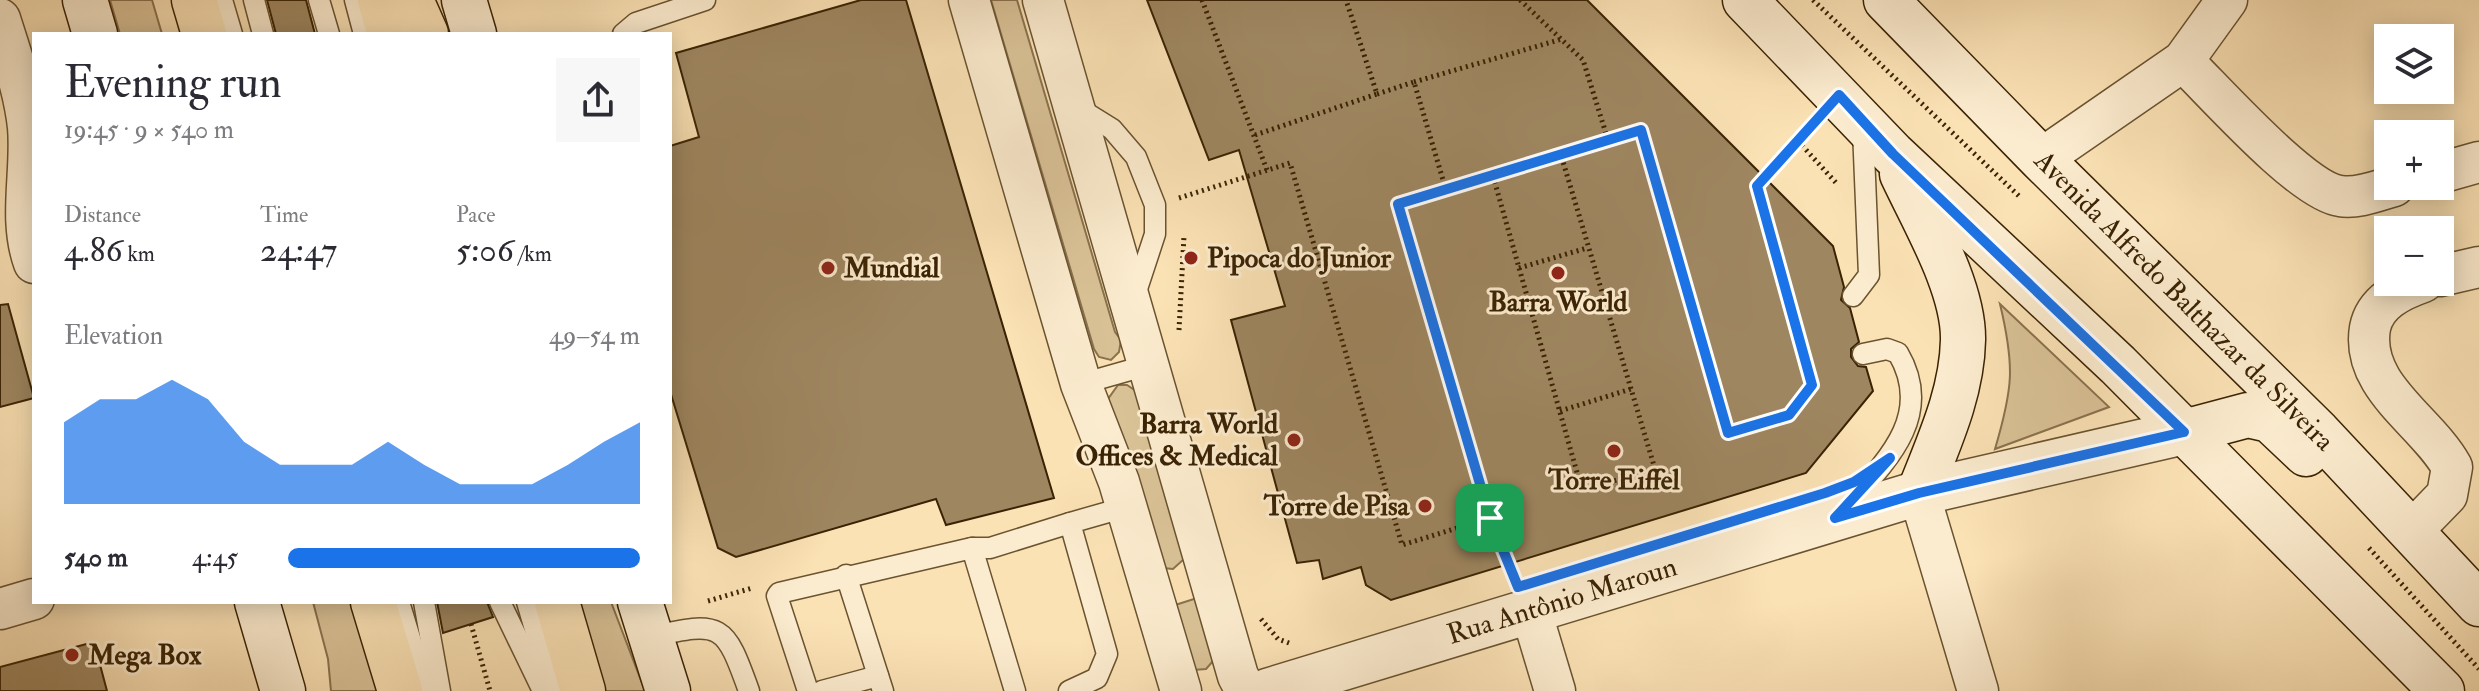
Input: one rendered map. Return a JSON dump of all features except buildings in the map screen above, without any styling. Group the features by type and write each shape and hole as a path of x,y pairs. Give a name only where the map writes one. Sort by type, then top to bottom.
{"highway":[{"path":"380,0 389,32"},
{"path":"411,0 425,32"},
{"path":"374,604 400,691"},
{"path":"558,604 583,691"}],"main road":[{"path":"85,0 94,32"},
{"path":"464,0 473,32"},
{"path":"1745,0 1893,154 2184,432 2442,691"},
{"name":"Avenida Alfredo Balthazar da Silveira","path":"1886,0 2041,159 2318,432 2479,604"},
{"path":"1893,154 1956,297 1963,339 1957,392 1919,493"},
{"name":"Rua Antônio Maroun","path":"1267,691 1919,493 2248,415 2270,420 2479,624"},
{"path":"258,604 283,691"},
{"path":"646,620 668,691"},
{"path":"2384,632 2418,691"}],"street":[{"path":"969,0 1081,384 1126,507 1181,691"},
{"path":"1043,0 1205,568 1238,676 1246,691"},
{"path":"2041,159 2183,61 2227,0"},
{"path":"0,19 23,94 28,127 24,254"},
{"path":"2183,61 2297,173 2323,192 2342,197 2374,190"},
{"path":"2454,169 2479,162"},
{"path":"2454,273 2479,267"},
{"path":"2397,296 2380,305 2371,323 2367,347 2374,368 2386,386 2445,453 2452,467 2447,495 2411,532"},
{"path":"1919,493 1978,691"},
{"path":"1146,575 1174,587 1190,583 1205,568"},
{"path":"0,609 32,600"},
{"path":"1531,611 1555,691"}],"lane":[{"path":"254,0 262,32"},
{"path":"319,0 328,32"},
{"path":"355,0 363,32"},
{"path":"625,32 636,23 705,0"},
{"path":"1075,106 1112,129 1136,157 1155,205 1155,234 1131,306"},
{"path":"1851,108 1867,217 1869,275 1853,296"},
{"path":"1835,518 1894,454 1908,418 1913,389 1898,353 1887,349 1863,354"},
{"path":"1081,384 1148,365"},
{"path":"808,691 777,596 846,575 972,548 990,548 1126,507"},
{"path":"1069,691 1097,678 1107,654 1070,523"},
{"path":"972,548 1015,691"},
{"path":"822,691 881,683 846,575"},
{"path":"400,604 426,691"},
{"path":"424,604 440,691"},
{"path":"501,604 543,691"},
{"path":"528,604 553,691"},
{"path":"646,620 712,629 724,635 733,646 749,691"}],"path":[{"path":"1202,0 1267,170"},
{"path":"1346,0 1377,94"},
{"path":"1520,0 1583,60 1608,140"},
{"path":"1813,0 2030,208"},
{"path":"1255,135 1414,82 1562,39"},
{"path":"1414,82 1446,191"},
{"path":"1531,611 1506,565 1490,518 1398,204 1641,130 1728,433 1789,415 1812,385 1757,186 1798,141 1851,108"},
{"path":"1798,141 1867,217"},
{"path":"1493,176 1582,490 1655,469 1561,155"},
{"path":"1155,205 1290,163 1402,545 1490,518"},
{"path":"1179,198 1181,213"},
{"path":"1179,340 1184,228"},
{"path":"1519,268 1587,248"},
{"path":"1560,411 1631,389"},
{"path":"2363,542 2479,669"},
{"path":"1259,618 1278,639 1296,647"},
{"path":"471,624 490,691"}],"shaded area":[{"path":"110,0 152,0 161,32 119,32"},
{"path":"991,0 1017,0 1115,332 1121,340 1119,352 1111,360 1099,357 1094,349"},
{"path":"2000,304 2109,407 1995,449 2010,377"},
{"path":"1118,385 1127,385 1136,391 1184,559 1173,569 1163,568 1108,399"},
{"path":"1197,598 1214,660 1206,669 1193,670 1169,607"},
{"path":"314,604 360,604 382,691 331,691 328,659"},
{"path":"576,604 612,604 645,691 600,691"}],"place":[{"name":"Pipoca do Junior","path":"1191,258"},
{"name":"Mundial","path":"828,268"},
{"name":"Barra World","path":"1558,273"},
{"name":"Barra World Offices & Medical","path":"1294,440"},
{"name":"Torre Eiffel","path":"1614,451"},
{"name":"Torre de Pisa","path":"1425,506"},
{"name":"Mega Box","path":"72,655"}],"route":[{"path":"1839,95 1893,154 2118,365 2184,432 1919,493 1835,518 1890,458 1854,482 1825,493 1518,587 1506,565 1490,518 1398,204 1641,130 1728,433 1789,415 1812,385 1757,186 1839,95"}]}
